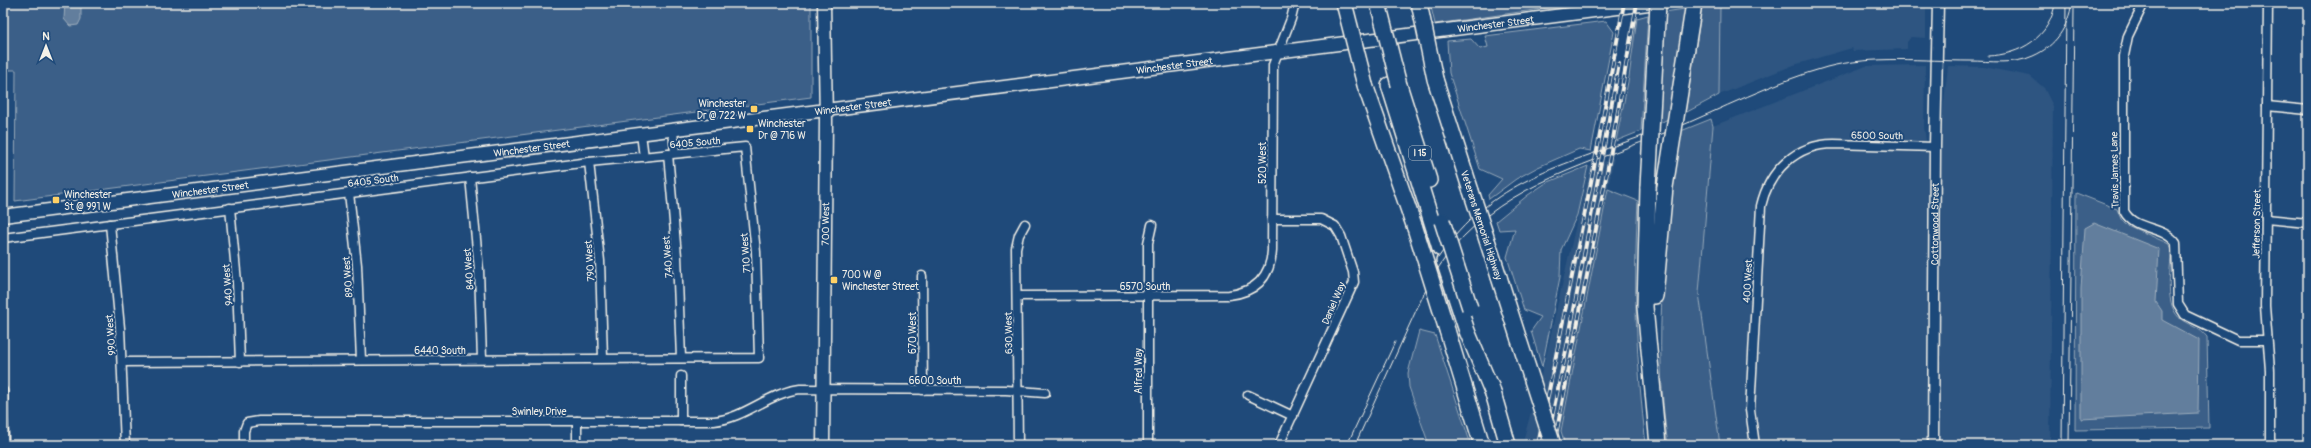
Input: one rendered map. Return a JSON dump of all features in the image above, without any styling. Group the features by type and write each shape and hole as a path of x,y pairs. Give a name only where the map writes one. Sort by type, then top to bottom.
{"highway":[{"path":"1344,3 1365,86 1414,228 1480,438"},
{"path":"1368,3 1394,85 1448,273 1467,331 1494,396"},
{"name":"I 15","path":"1378,3 1394,85 1442,221 1470,308 1508,445"},
{"name":"Veterans Memorial Highway","path":"1419,3 1435,79 1552,445"},
{"path":"1657,3 1648,186 1645,307 1649,364 1658,445"},
{"path":"1649,364 1665,187 1694,3"}],"main road":[{"name":"700 West","path":"823,445 826,110 824,3"},
{"name":"Winchester Street","path":"3,216 1657,3"}],"street":[{"name":"520 West","path":"1266,274 1271,263 1272,64 1279,52 1295,3"},
{"name":"Cottonwood Street","path":"1933,445 1935,146 1938,3"},
{"name":"Travis James Lane","path":"2144,3 2128,36 2124,56 2124,211 2132,222 2166,234 2176,243 2178,304 2185,315 2238,340 2267,340"},
{"name":"Jefferson Street","path":"2268,3 2265,306 2270,370 2270,445"},
{"path":"2266,106 2308,110"},
{"name":"740 West","path":"672,130 681,358"},
{"path":"641,134 644,157"},
{"name":"6500 South","path":"1818,146 1834,144 1935,146"},
{"name":"400 West","path":"1755,445 1750,410 1763,199 1773,176 1783,163 1798,153 1818,146"},
{"name":"6405 South","path":"3,238 590,162 745,147"},
{"name":"710 West","path":"745,147 756,252 759,358"},
{"name":"790 West","path":"590,162 600,261 603,358"},
{"name":"840 West","path":"470,177 479,270 482,360"},
{"name":"890 West","path":"349,193 357,265 361,360"},
{"name":"940 West","path":"230,208 237,282 240,362"},
{"name":"Daniel Way","path":"1272,219 1321,219 1333,224 1341,236 1354,277 1350,292 1279,445"},
{"path":"2266,219 2308,223"},
{"name":"990 West","path":"110,224 122,362 125,445"},
{"name":"630 West","path":"1018,445 1017,241 1025,224"},
{"name":"Alfred Way","path":"1148,445 1148,243 1152,225"},
{"name":"6570 South","path":"1017,296 1242,294 1258,285 1266,274"},
{"name":"670 West","path":"922,276 923,390"},
{"name":"6440 South","path":"122,362 759,358"},
{"path":"681,376 681,421"},
{"name":"Swinley Drive","path":"244,445 244,431 247,423 259,420 681,421 727,419 742,414 781,393 800,389 824,389"},
{"name":"6600 South","path":"824,389 1045,393"},
{"path":"3,392 4,445"},
{"path":"1248,395 1293,416"},
{"path":"577,421 577,445"}],"shaded area":[{"path":"3,3 811,3 811,97 15,201 16,70 3,70"},
{"path":"65,3 81,3 81,19 78,25 70,26 64,19"},
{"path":"1430,3 1583,3 1435,24"},
{"path":"1720,3 1926,3 1926,38 1911,37 1907,42 1907,49 1853,51 1852,48 1794,65 1719,95"},
{"path":"1720,5 1719,95 1685,113 1702,7"},
{"path":"1685,9 1668,119 1658,124 1664,12"},
{"path":"1648,15 1641,131 1616,141 1629,77 1637,18"},
{"path":"1606,21 1614,32 1591,151 1579,149 1538,167 1516,179 1489,199 1488,195 1502,179 1480,169 1449,73 1447,41 1471,39 1480,49 1488,47 1485,36"},
{"path":"1925,65 1924,127 1929,162 1927,445 1720,445 1699,293 1713,126 1866,66"},
{"path":"1948,66 1984,67 2030,76 2044,88 2053,106 2050,445 1939,445 1941,129"},
{"path":"1711,119 1713,126 1699,293 1720,445 1668,445 1663,405 1661,327 1662,288 1670,209 1681,131"},
{"path":"1614,158 1558,445 1522,445 1545,360 1589,167"},
{"path":"1588,166 1577,215 1561,250 1560,277 1542,367 1531,331 1541,317 1524,310 1507,257 1515,229 1499,230 1496,221 1528,195 1546,183"},
{"path":"1608,189 1638,201 1636,232 1636,323 1646,445 1565,445 1561,431"},
{"path":"2076,193 2117,209 2125,224 2169,244 2171,252 2169,288 2172,307 2182,320 2198,329 2207,337 2209,428 2075,430"},
{"path":"2094,223 2159,249 2156,302 2162,311 2162,320 2199,340 2198,413 2081,419 2081,289 2085,228"},
{"path":"1419,331 1435,335 1471,445 1429,445 1409,387 1408,373"}],"tram line":[{"path":"1988,56 2011,52 2032,42 2047,25 2052,15 2055,3"},
{"path":"2062,445 2066,3"},
{"path":"1355,445 1418,307 1439,266 1453,248 1475,225 1500,206 1526,190 1582,165 1669,131 1768,88 1827,67 1844,63 1880,60 2010,62 2026,59 2041,52 2060,35 2064,28 2072,3"},
{"path":"2069,445 2074,9"},
{"path":"1438,258 1459,231 1481,210 1505,193 1531,178 1557,167 1645,135"},
{"path":"1347,445 1395,342"}],"railway":[{"path":"1538,445 1594,167 1624,3"},
{"path":"1554,445 1609,162 1637,3"},
{"path":"1546,445 1569,337 1619,64"}],"place":[{"name":"Winchester Dr @ 722 W","path":"754,109"},
{"name":"Winchester Dr @ 716 W","path":"750,129"},
{"name":"Winchester St @ 991 W","path":"56,200"},
{"name":"700 W @ Winchester Street","path":"834,280"}]}
